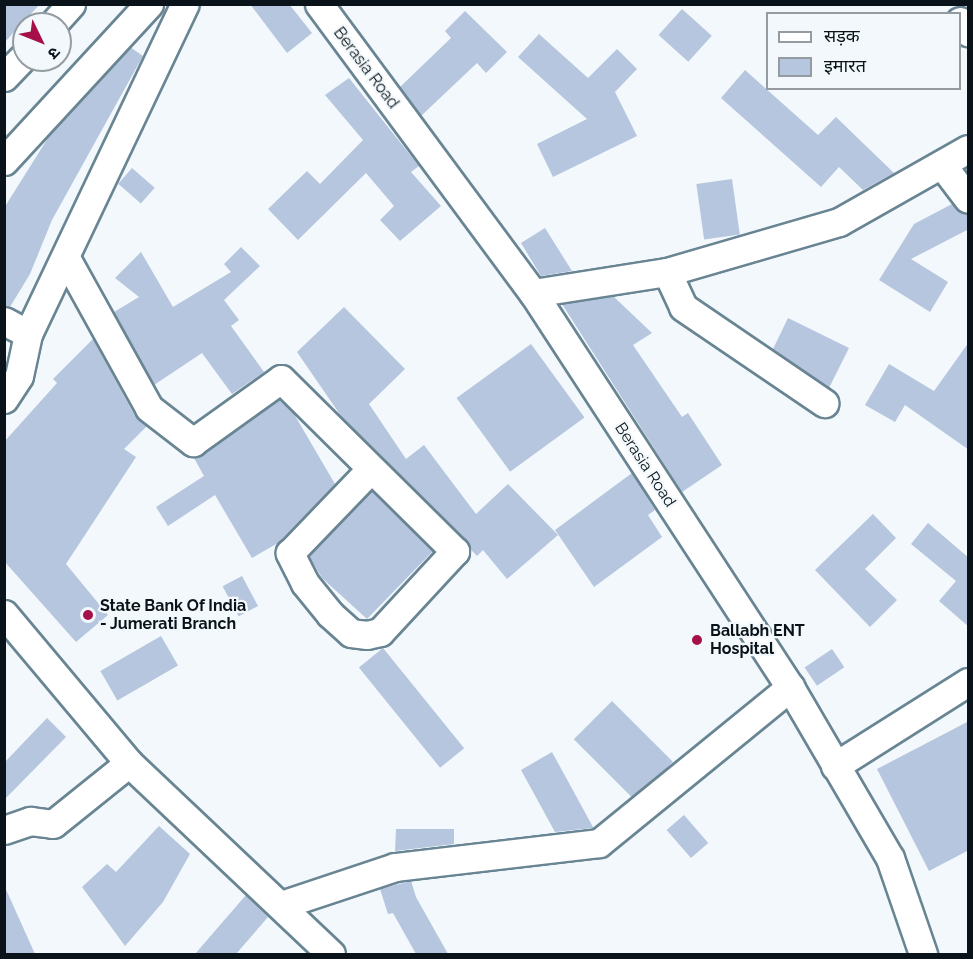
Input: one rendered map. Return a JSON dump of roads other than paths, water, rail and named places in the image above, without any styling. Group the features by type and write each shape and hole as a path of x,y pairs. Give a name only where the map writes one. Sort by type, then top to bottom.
{"street":[{"path":"4,161 149,4"},
{"path":"4,399 19,376 28,334 185,4"},
{"name":"Berasia Road","path":"319,4 533,293 790,687 890,858 923,954"},
{"path":"533,293 667,272 839,222 943,166 969,149"},
{"path":"943,166 969,199"},
{"path":"66,258 148,408 193,442 281,379 370,470 455,551 380,632 367,635 351,633 330,614 305,583 290,553 370,470"},
{"path":"667,272 683,307 824,402"},
{"path":"4,321 28,334"},
{"path":"4,614 129,763 281,905 327,953"},
{"path":"836,766 969,682"},
{"path":"281,905 394,867 599,843 790,687"},
{"path":"4,830 30,821 53,824 129,763"}],"place":[{"name":"State Bank Of India - Jumerati Branch","path":"88,615"},
{"name":"Ballabh ENT Hospital","path":"697,640"}]}
